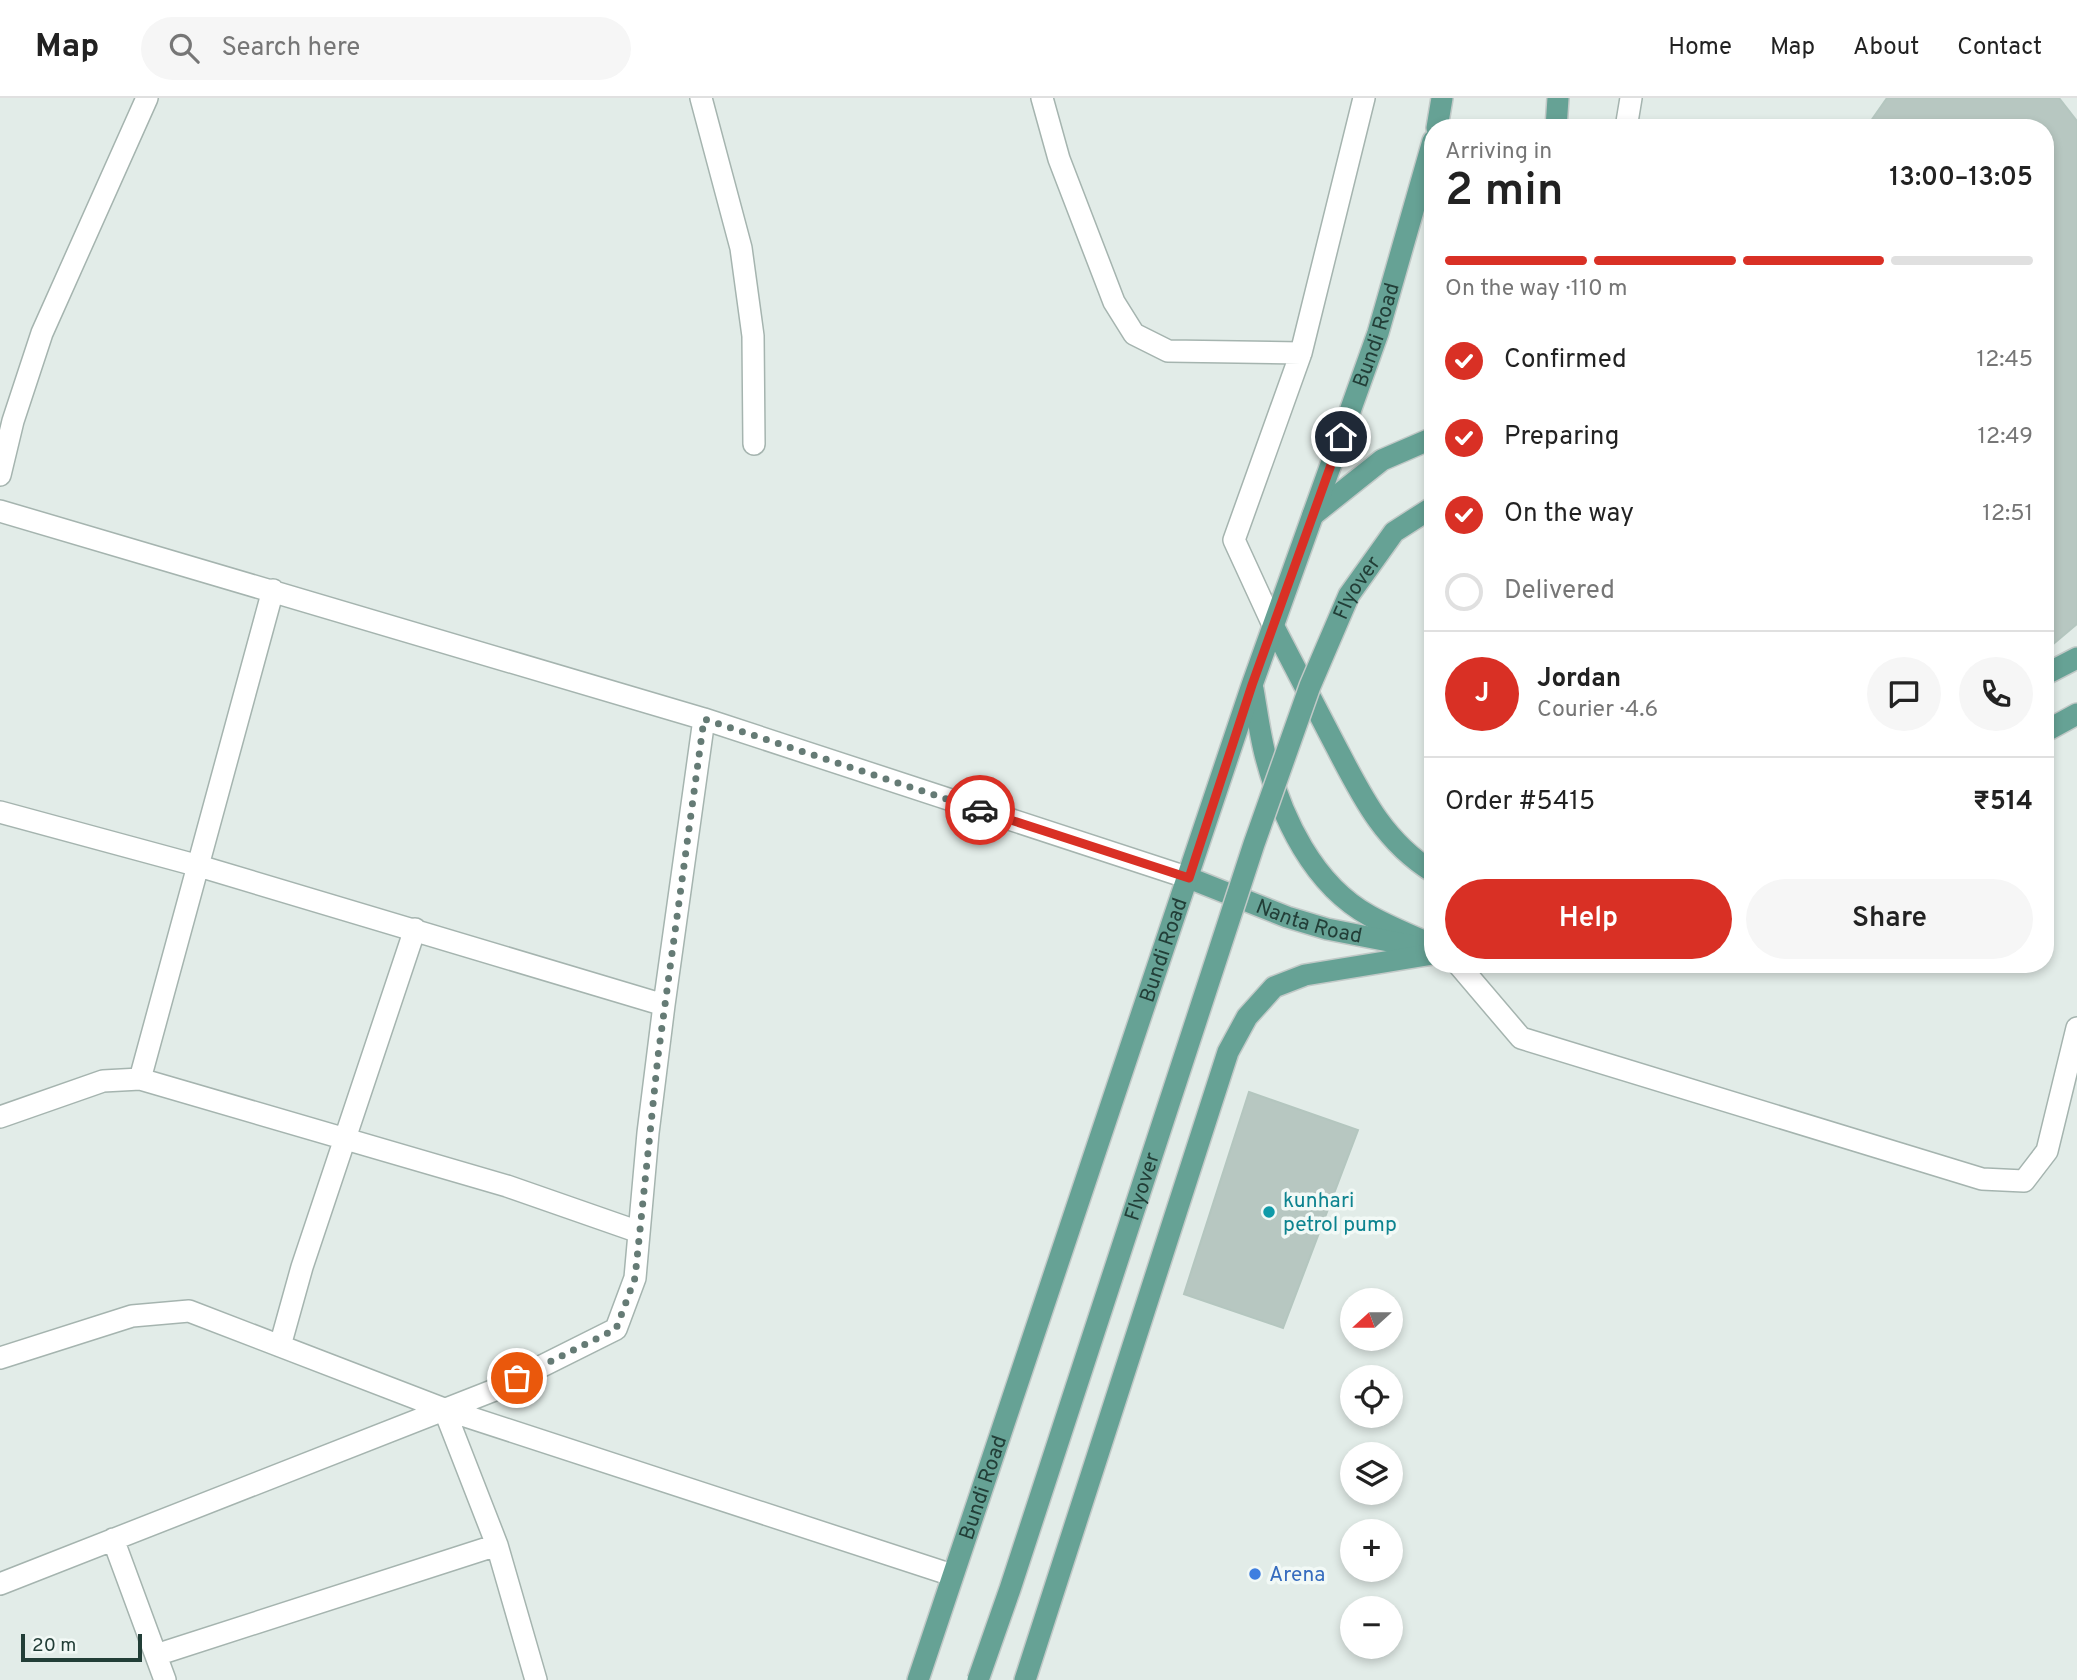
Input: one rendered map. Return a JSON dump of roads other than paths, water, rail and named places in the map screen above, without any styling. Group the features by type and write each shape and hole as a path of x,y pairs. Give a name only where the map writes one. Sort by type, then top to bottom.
{"main road":[{"path":"1438,119 1442,98"},
{"path":"1557,119 1558,98"},
{"name":"Bundi Road","path":"918,1680 1252,685 1378,333 1424,172"},
{"path":"1312,515 1382,460 1424,442"},
{"name":"Flyover","path":"978,1680 1015,1576 1254,844 1310,686 1349,595 1394,532 1424,513"},
{"path":"1274,627 1363,800 1389,835 1424,867"},
{"path":"2054,670 2077,658"},
{"path":"1252,685 1266,758 1297,840 1322,876 1368,915 1424,945"},
{"path":"2054,727 2077,714"},
{"name":"Nanta Road","path":"1189,878 1287,917 1326,929 1424,948"},
{"path":"1025,1680 1228,1052 1247,1017 1274,987 1305,975 1424,952"}],"street":[{"path":"0,475 13,421 42,333 147,98"},
{"path":"701,98 741,248 753,336 754,444"},
{"path":"1042,98 1059,159 1114,302 1134,334 1168,351 1301,353"},
{"path":"1274,627 1234,540 1301,353 1364,98"},
{"path":"1628,119 1632,98"},
{"path":"0,511 704,719 1189,878"},
{"path":"140,1079 273,590"},
{"path":"0,1584 492,1391 616,1329 635,1278 664,1005 704,719"},
{"path":"0,812 199,866 664,1005"},
{"path":"280,1346 302,1268 415,929"},
{"path":"1466,973 1521,1038 1982,1179 2024,1181 2047,1151 2077,1028"},
{"path":"0,1117 103,1080 140,1079 507,1186 639,1232"},
{"path":"0,1357 132,1316 189,1311 444,1409 952,1575"},
{"path":"444,1409 497,1545 536,1680"},
{"path":"113,1539 165,1680"},
{"path":"156,1655 497,1545"}],"place":[{"name":"kunhari petrol pump","path":"1269,1212"},
{"name":"Arena","path":"1255,1574"}]}
